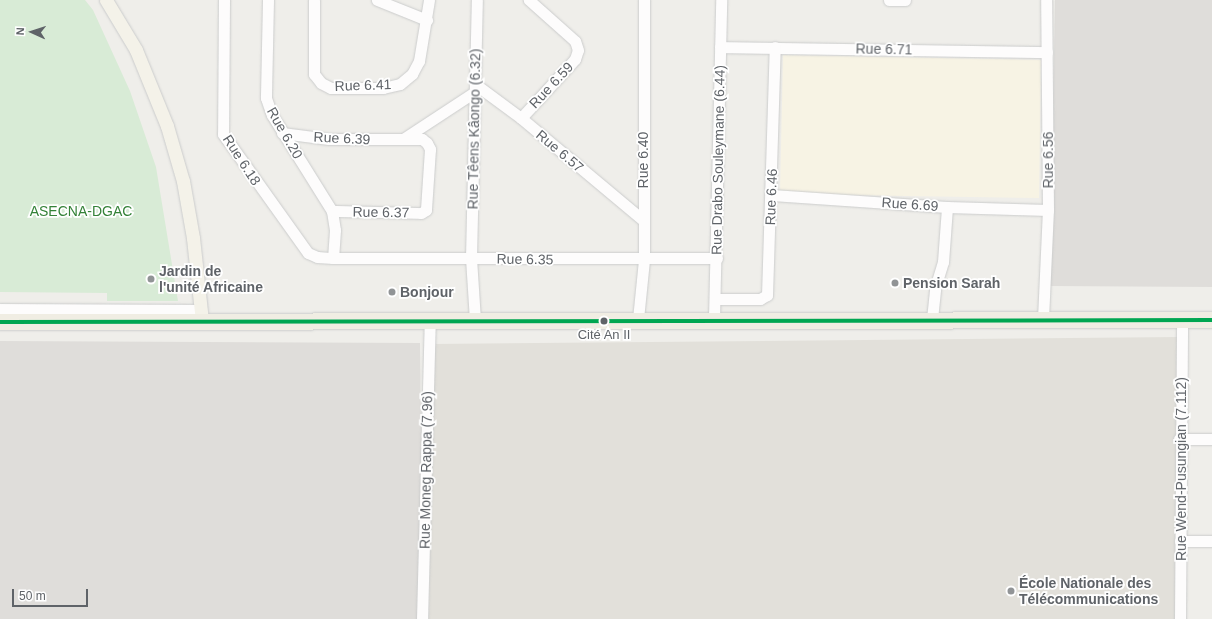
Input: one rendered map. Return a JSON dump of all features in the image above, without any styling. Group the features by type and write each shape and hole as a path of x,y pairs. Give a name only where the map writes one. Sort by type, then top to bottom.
{"highway":[{"path":"0,322 201,316 430,321 638,319 1212,320"}],"main road":[{"path":"106,0 136,50 167,126 185,196 201,316"}],"street":[{"name":"Rue 6.18","path":"224,0 223,134 308,253 317,257 334,258"},
{"name":"Rue 6.20","path":"268,0 266,98 272,115 282,133 332,211 335,230 334,258"},
{"name":"Rue 6.41","path":"314,0 314,74 321,83 331,88 383,88 400,84 412,74 419,62 429,0"},
{"path":"377,0 426,20"},
{"name":"Rue Têens Kâongo (6.32)","path":"475,320 471,258 477,0"},
{"name":"Rue 6.59","path":"521,118 575,60 578,50 575,41 529,0"},
{"name":"Rue 6.40","path":"638,319 644,260 644,0"},
{"name":"Rue Drabo Souleymane (6.44)","path":"714,319 717,258 721,0"},
{"path":"889,0 905,0"},
{"name":"Rue 6.56","path":"1044,319 1048,210 1046,0"},
{"name":"Rue 6.71","path":"720,47 1047,52"},
{"name":"Rue 6.46","path":"716,299 760,299 767,295 772,195 775,47"},
{"path":"402,139 475,87"},
{"name":"Rue 6.57","path":"475,87 521,118 643,220"},
{"name":"Rue 6.39","path":"282,133 329,139 422,139"},
{"name":"Rue 6.37","path":"332,211 421,213 426,210 430,149 422,139"},
{"name":"Rue 6.69","path":"772,195 947,207 1048,210"},
{"path":"932,319 935,288 943,262 947,207"},
{"name":"Rue 6.35","path":"334,258 644,260 717,258"},
{"path":"0,309 201,316"},
{"name":"Rue Wend-Pusungian (7.112)","path":"1180,619 1182,319"},
{"name":"Rue Moneg Rappa (7.96)","path":"422,619 430,321"},
{"path":"1180,439 1212,438"},
{"path":"1180,541 1212,541"}],"shaded area":[{"path":"1055,0 1212,0 1212,287 1050,286"},
{"path":"783,55 1041,60 1039,198 780,194"},
{"path":"1178,337 1176,619 429,619 432,344"},
{"path":"0,341 420,343 423,619 0,619"}],"green space":[{"name":"ASECNA-DGAC","path":"0,0 85,0 93,10 130,91 156,167 178,301 107,301 107,293 0,292"}],"transit line":[{"path":"0,322 1212,320"}],"place":[{"name":"Jardin de l'unité Africaine","path":"151,279"},
{"name":"Pension Sarah","path":"895,283"},
{"name":"Bonjour","path":"392,292"},
{"name":"Cité An II","path":"604,321"},
{"name":"École Nationale des Télécommunications","path":"1011,591"}]}
